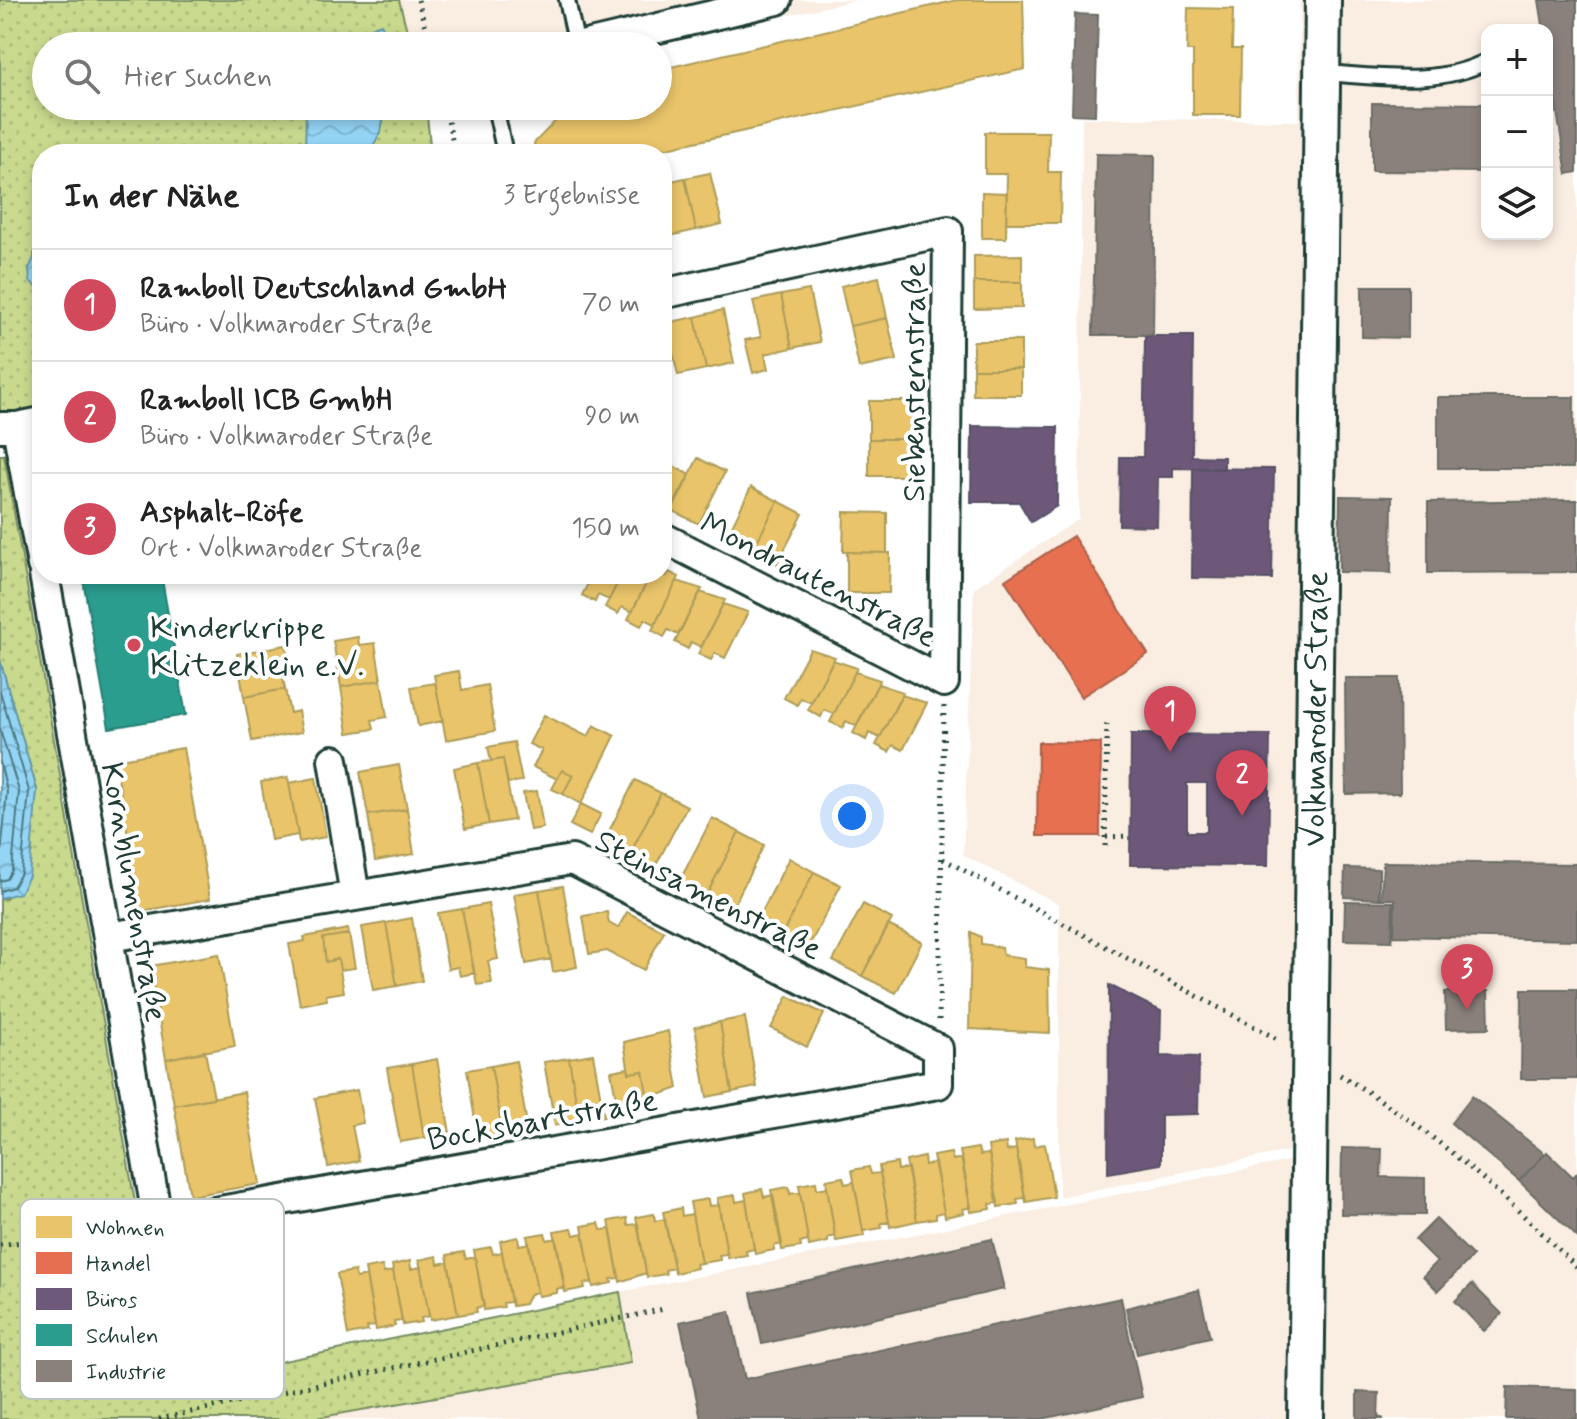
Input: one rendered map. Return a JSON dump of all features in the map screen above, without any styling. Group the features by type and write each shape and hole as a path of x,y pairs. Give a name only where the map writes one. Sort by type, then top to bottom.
{"street":[{"path":"639,32 777,0"},
{"name":"Volkmaroder Straße","path":"1306,1419 1323,0"},
{"name":"Siebensternstraße","path":"672,292 948,231 944,682"},
{"path":"20,426 32,502"},
{"name":"Mondrautenstraße","path":"672,542 944,682"},
{"name":"Kornblumenstraße","path":"46,584 154,1199"},
{"path":"333,760 355,896"},
{"name":"Steinsamenstraße","path":"109,937 572,860 938,1049"},
{"name":"Bocksbartstraße","path":"284,1200 938,1084 938,1049"}],"lane":[{"path":"567,0 575,32"},
{"path":"1322,73 1424,78 1470,70 1481,64"},
{"path":"498,120 503,144"}],"path":[{"path":"418,0 426,32"},
{"path":"448,120 453,144"},
{"path":"938,1049 944,682"},
{"path":"1105,846 1103,790 1107,719"},
{"path":"1106,837 1130,836"},
{"path":"943,859 1310,1056 1464,1163 1532,1222 1577,1268"},
{"path":"0,1245 20,1242"},
{"path":"284,1392 664,1309"},
{"path":"159,1419 251,1399"}],"shaded area":[{"path":"399,0 857,0 672,41 672,32 407,32"},
{"path":"1300,0 1577,0 1577,1419 310,1419 630,1363 620,1292 1294,1160 1296,792 1289,1151 1059,1197 1059,904 963,855 974,588 1079,519 1082,118 1299,121"}],"green space":[{"path":"0,0 399,0 407,32 32,32 32,120 306,120 306,144 32,144 32,418 0,420"},
{"path":"383,120 427,120 430,144 374,144"},
{"path":"0,455 4,455 134,1199 20,1199 20,1399 284,1399 284,1361 620,1292 631,1363 310,1419 0,1419 0,898 6,899 32,852 31,830 37,790 0,660"}],"water":[{"path":"381,24 385,32 360,32"},
{"path":"306,120 383,120 374,144 305,144"},
{"path":"32,262 32,283 30,281"},
{"path":"0,660 37,790 29,876 20,893 0,898"}],"building: Wohnen":[{"path":"957,0 1023,0 1025,69 672,147 672,144 534,144 556,120 672,120 672,67"},
{"path":"1188,8 1233,9 1232,49 1241,49 1240,115 1193,115 1193,51 1187,51"},
{"path":"985,132 1049,132 1048,172 1061,172 1060,223 1006,223 1007,174 985,174"},
{"path":"710,173 722,224 696,230 685,178"},
{"path":"685,178 696,230 672,236 672,181"},
{"path":"982,192 1007,193 1006,238 982,238"},
{"path":"1022,255 1022,282 974,282 974,256"},
{"path":"879,277 887,318 850,326 841,286"},
{"path":"974,282 1022,282 1022,308 974,309"},
{"path":"809,290 820,342 792,348 781,295"},
{"path":"781,295 792,348 765,354 768,369 753,373 745,340 761,337 753,301"},
{"path":"723,310 734,363 706,369 695,317"},
{"path":"695,317 706,369 678,375 672,349 672,322"},
{"path":"887,318 897,360 859,368 850,326"},
{"path":"973,341 1021,341 1021,369 973,369"},
{"path":"973,369 1021,369 1021,395 973,395"},
{"path":"869,401 917,401 917,439 869,439"},
{"path":"869,439 917,439 917,476 869,476"},
{"path":"698,458 725,472 699,524 672,508"},
{"path":"672,465 690,475 672,508"},
{"path":"751,487 778,501 752,551 726,538"},
{"path":"778,501 803,514 777,564 752,551"},
{"path":"844,512 887,513 887,553 843,552"},
{"path":"847,552 890,553 889,593 847,593"},
{"path":"672,574 679,577 655,624 645,619 641,626 628,619 646,584 672,584"},
{"path":"677,581 702,589 678,635 668,630 664,637 652,630"},
{"path":"588,584 617,584 609,600 598,595 595,602 582,595"},
{"path":"617,584 646,584 632,612 622,607 618,614 605,607"},
{"path":"700,592 725,600 701,647 691,642 688,649 675,642"},
{"path":"723,604 748,612 725,658 715,653 711,660 698,654"},
{"path":"358,637 359,645 375,643 381,680 341,687 333,641"},
{"path":"286,645 290,664 281,666 285,689 244,697 237,654"},
{"path":"810,649 835,657 811,703 801,698 797,705 784,698"},
{"path":"833,660 857,668 834,714 824,710 821,717 808,710"},
{"path":"459,671 462,690 487,685 495,731 446,740 434,675"},
{"path":"855,672 880,680 856,726 846,721 843,728 830,722"},
{"path":"381,680 387,717 372,720 374,729 348,733 341,687"},
{"path":"435,683 443,721 418,726 411,687"},
{"path":"878,684 903,692 880,738 869,733 866,740 853,733"},
{"path":"285,689 290,713 298,711 302,732 252,741 244,697"},
{"path":"902,695 927,703 903,750 893,745 889,752 876,745"},
{"path":"544,715 588,737 594,725 615,736 581,804 563,794 573,775 562,770 557,779 533,767 542,750 529,744"},
{"path":"514,742 522,781 508,783 503,759 491,761 488,747"},
{"path":"183,748 210,899 141,911 115,760"},
{"path":"503,759 514,820 489,824 478,763"},
{"path":"478,763 489,824 465,829 454,768"},
{"path":"399,765 407,809 368,815 360,772"},
{"path":"562,770 573,775 563,794 552,789"},
{"path":"288,777 298,835 271,840 261,782"},
{"path":"316,778 326,837 299,842 289,783"},
{"path":"635,780 661,793 629,856 603,843"},
{"path":"537,791 543,828 530,830 523,793"},
{"path":"661,793 687,806 654,869 629,856"},
{"path":"581,804 601,814 590,835 570,825"},
{"path":"407,809 414,854 375,861 368,815"},
{"path":"712,818 739,832 706,896 679,882"},
{"path":"739,832 764,845 732,909 706,896"},
{"path":"789,858 814,872 782,935 757,922"},
{"path":"814,872 841,885 808,948 782,935"},
{"path":"563,886 577,967 553,972 539,890"},
{"path":"539,890 551,959 526,964 514,894"},
{"path":"488,904 498,959 488,961 492,983 477,985 462,909"},
{"path":"863,904 892,919 862,976 833,961"},
{"path":"462,909 474,973 460,976 458,967 448,969 438,913"},
{"path":"607,912 609,923 618,928 627,912 664,931 644,970 607,951 589,954 583,916"},
{"path":"412,918 422,981 397,986 386,923"},
{"path":"386,923 397,986 373,990 362,927"},
{"path":"888,925 922,942 896,993 862,976"},
{"path":"348,929 349,934 323,938 326,962 338,959 344,992 326,995 327,1000 300,1005 289,944 305,941 304,937"},
{"path":"971,932 981,937 981,944 1002,947 1003,955 1025,958 1025,967 1049,970 1050,1033 969,1029"},
{"path":"349,934 355,968 340,970 338,959 326,962 323,938"},
{"path":"219,954 235,1046 166,1059 150,966"},
{"path":"788,996 824,1014 807,1047 771,1028"},
{"path":"745,1017 757,1087 732,1092 720,1022"},
{"path":"720,1022 732,1092 707,1097 695,1027"},
{"path":"668,1031 678,1088 648,1099 643,1071 629,1073 624,1042"},
{"path":"205,1051 214,1098 174,1105 166,1059"},
{"path":"593,1054 604,1116 579,1120 569,1058"},
{"path":"569,1058 579,1120 555,1125 544,1062"},
{"path":"437,1059 450,1133 424,1138 412,1064"},
{"path":"516,1061 528,1130 503,1134 491,1066"},
{"path":"412,1064 424,1138 400,1142 387,1068"},
{"path":"491,1066 503,1134 478,1139 467,1070"},
{"path":"628,1068 629,1073 643,1071 648,1099 617,1104 611,1071"},
{"path":"357,1090 363,1123 352,1125 359,1161 328,1167 315,1098"},
{"path":"244,1092 260,1184 190,1196 174,1105"},
{"path":"1033,1138 1034,1146 1045,1144 1054,1197 1026,1202 1015,1141"},
{"path":"1006,1143 1007,1151 1016,1149 1025,1198 1017,1199 1018,1204 998,1207 988,1146"},
{"path":"978,1148 980,1155 989,1154 998,1203 990,1204 991,1209 971,1212 960,1151"},
{"path":"951,1153 953,1160 962,1158 971,1207 963,1209 964,1213 945,1217 933,1156"},
{"path":"924,1157 925,1165 935,1163 944,1212 936,1214 936,1218 917,1221 906,1161"},
{"path":"897,1163 898,1170 908,1168 917,1221 890,1227 879,1166"},
{"path":"869,1167 871,1174 880,1173 889,1222 881,1223 882,1228 863,1231 852,1170"},
{"path":"843,1177 845,1184 854,1182 864,1236 836,1241 826,1180"},
{"path":"816,1182 817,1189 827,1187 835,1236 828,1238 828,1242 809,1246 799,1185"},
{"path":"789,1187 790,1194 800,1192 808,1241 800,1243 801,1247 782,1250 771,1190"},
{"path":"762,1189 764,1197 773,1195 782,1244 774,1246 774,1250 755,1254 745,1193"},
{"path":"735,1195 736,1202 746,1200 754,1249 746,1251 747,1255 728,1258 717,1198"},
{"path":"708,1199 709,1206 719,1205 727,1254 719,1255 720,1260 701,1263 690,1202"},
{"path":"681,1208 682,1216 692,1214 701,1263 696,1264 697,1268 675,1273 663,1212"},
{"path":"654,1214 655,1221 665,1219 674,1268 665,1270 666,1274 647,1277 636,1217"},
{"path":"627,1218 628,1225 638,1224 646,1273 620,1282 609,1221"},
{"path":"599,1223 601,1230 610,1229 619,1278 611,1279 612,1283 593,1287 582,1226"},
{"path":"572,1228 574,1235 583,1233 592,1282 584,1284 585,1288 565,1292 554,1231"},
{"path":"545,1233 547,1240 556,1238 565,1288 557,1289 557,1293 538,1296 527,1236"},
{"path":"518,1237 519,1245 529,1243 537,1292 530,1294 525,1304 512,1306 500,1241"},
{"path":"491,1247 493,1254 502,1252 511,1302 503,1303 504,1307 484,1310 474,1250"},
{"path":"464,1252 466,1259 475,1257 484,1306 476,1308 477,1312 458,1315 447,1255"},
{"path":"437,1256 438,1264 448,1262 458,1315 430,1320 419,1260"},
{"path":"410,1261 411,1269 421,1267 429,1316 421,1318 422,1322 403,1325 392,1265"},
{"path":"382,1266 384,1273 393,1271 402,1321 394,1322 395,1326 376,1330 365,1269"},
{"path":"355,1271 356,1278 366,1276 375,1326 367,1327 368,1331 348,1335 337,1274"}],"building: Handel":[{"path":"1073,536 1148,654 1081,697 1005,580"},
{"path":"1038,742 1101,743 1100,836 1037,836"}],"building: Büros":[{"path":"1145,336 1193,336 1192,456 1224,457 1224,469 1173,468 1173,477 1158,477 1157,526 1119,525 1120,457 1143,457"},
{"path":"972,426 1058,427 1057,506 1031,522 1019,502 971,502"},
{"path":"1193,468 1274,469 1272,579 1192,578"},
{"path":"1131,734 1270,735 1268,866 1130,865","holes":["1187,783 1207,783 1207,832 1187,832"]},
{"path":"1109,985 1161,1011 1160,1056 1199,1057 1198,1114 1161,1115 1161,1164 1108,1173"}],"building: Schulen":[{"name":"Kinderkrippe Klitzeklein e.V.","path":"84,584 163,584 186,715 109,728"}],"building: Industrie":[{"path":"1539,0 1577,0 1577,172 1567,174 1553,87 1553,24 1543,24"},
{"path":"1075,14 1098,15 1095,115 1072,114"},
{"path":"1372,103 1481,104 1481,172 1372,171"},
{"path":"1096,154 1155,155 1153,335 1093,335"},
{"path":"1362,286 1408,286 1408,338 1362,337"},
{"path":"1438,397 1574,397 1573,468 1438,468"},
{"path":"1340,496 1392,497 1391,573 1339,572"},
{"path":"1577,500 1577,572 1428,573 1428,502"},
{"path":"1345,678 1399,678 1400,793 1346,794"},
{"path":"1383,862 1577,864 1577,940 1394,936 1395,899 1381,899"},
{"path":"1345,868 1379,869 1379,899 1344,897"},
{"path":"1345,901 1393,902 1392,941 1344,940"},
{"path":"1522,989 1577,989 1577,1079 1521,1079"},
{"path":"1488,991 1489,1028 1446,1029 1445,992"},
{"path":"1472,1096 1545,1154 1519,1181 1451,1123"},
{"path":"1342,1148 1382,1149 1381,1177 1425,1178 1425,1215 1341,1214"},
{"path":"1547,1152 1573,1177 1577,1173 1577,1237 1519,1181"},
{"path":"1436,1219 1473,1256 1438,1291 1423,1276 1437,1262 1415,1240"},
{"path":"992,1239 1004,1289 762,1344 751,1293"},
{"path":"1472,1284 1502,1314 1484,1331 1455,1301"},
{"path":"1199,1290 1210,1337 1137,1354 1126,1308"},
{"path":"1121,1298 1142,1397 1042,1419 701,1419 680,1322 730,1311 745,1379"},
{"path":"1507,1387 1577,1389 1577,1419 1506,1419"},
{"path":"1357,1392 1379,1393 1378,1417 1384,1419 1357,1419"}],"place":[{"name":"Kinderkrippe Klitzeklein e.V.","path":"134,645"},
{"name":"Ramboll Deutschland GmbH","path":"1170,752"},
{"name":"Ramboll ICB GmbH","path":"1242,816"},
{"name":"Asphalt-Röfe","path":"1467,1010"}]}
